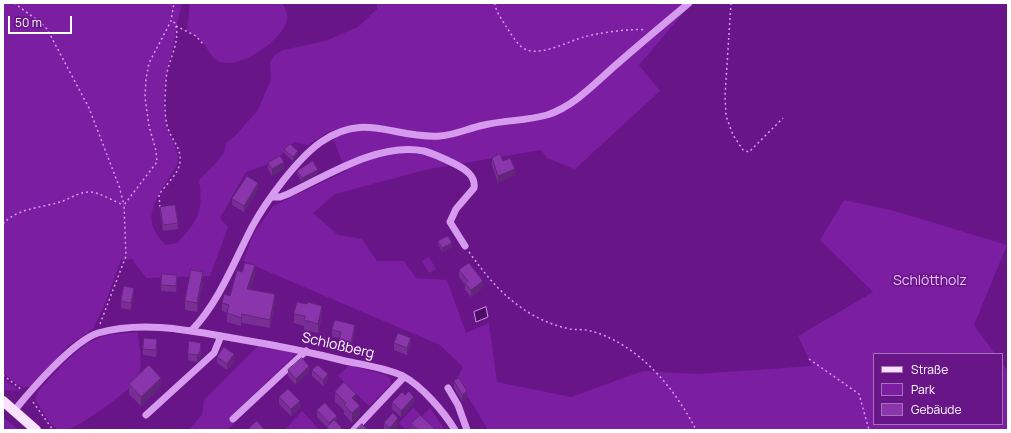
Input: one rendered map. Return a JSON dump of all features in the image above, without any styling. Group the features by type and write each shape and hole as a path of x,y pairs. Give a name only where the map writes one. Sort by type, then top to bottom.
{"main road":[{"path":"3,401 36,430"}],"street":[{"path":"192,330 199,323 219,291 253,225 272,196 306,155 321,141 336,133 353,127 369,126 439,136 483,125 524,121 548,115 572,102 689,3"},
{"path":"272,196 280,197 288,194 370,156 398,150 423,151 437,155 465,169 473,180 474,188 456,209 450,222 465,246"},
{"name":"Schloßberg","path":"97,334 139,327 166,327 192,330 306,351 404,377 437,405 455,430"},
{"path":"14,411 75,347 97,334"},
{"path":"146,415 214,353 221,336"},
{"path":"233,419 306,351"},
{"path":"354,430 404,377"},
{"path":"448,388 458,405 467,430"}],"path":[{"path":"14,3 40,22 50,36 89,108 120,186 124,205 126,256 97,334"},
{"path":"124,205 157,162 146,105 146,79 149,63 171,21 174,3"},
{"path":"495,3 498,12 516,40 524,49 532,51 552,48 585,37 636,28 652,34"},
{"path":"731,3 725,96 726,116 733,135 743,150 749,152 782,118"},
{"path":"171,21 175,23 176,26 196,36 203,44"},
{"path":"160,207 159,195 180,164 180,153 167,126 166,111 166,81 170,58 177,41 176,26"},
{"path":"3,224 20,213 42,205 63,201 78,194 90,192 124,205"},
{"path":"465,246 509,300 553,325 590,331 610,338 629,349 665,383 686,409 696,430"},
{"path":"809,359 859,394 869,430"}],"green space":[{"name":"Schlöttholz","path":"3,3 182,3 164,91 167,127 176,148 178,162 160,192 152,210 153,227 158,236 166,245 177,243 195,222 201,200 199,180 224,153 226,143 235,136 258,110 271,79 270,62 276,54 283,50 325,41 358,27 377,9 377,3 692,3 639,65 660,91 575,169 547,158 541,150 429,169 335,194 313,213 338,235 362,239 377,261 404,261 416,278 447,280 466,333 489,323 497,382 571,397 643,371 697,374 812,366 798,336 873,292 820,240 844,200 895,211 1007,245 974,325 994,353 873,353 873,425 1003,425 1003,364 1008,372 1008,430 488,430 457,378 463,367 440,345 243,261 254,233 273,206 346,171 330,131 308,145 294,142 274,162 246,172 220,218 228,227 210,276 146,278 132,259 121,260 105,304 93,329 68,346 34,384 30,386 22,386 14,382 3,373"},
{"path":"190,3 282,3 286,11 287,20 284,28 268,45 247,58 236,62 226,63 218,61 196,36 187,30"},
{"path":"429,257 436,269 429,273 422,261"},
{"path":"138,332 140,368 137,379 133,384 126,391 85,421 70,429 58,430 50,423 35,399 38,391 65,362 87,343 107,335"},
{"path":"258,346 297,353 230,417 229,421 234,424 227,430 188,430 202,415 204,400"},
{"path":"349,365 386,375 390,378 391,384 369,406 338,376"},
{"path":"3,378 19,391 3,390"},
{"path":"413,408 422,416 430,408 445,430 430,430 420,421 411,430 406,430 399,423"},
{"path":"302,411 320,430 285,430"},
{"path":"3,417 4,418 19,430 3,430"}],"shaded area":[{"path":"486,307 488,317 476,322 474,312"}],"building":[{"path":"290,144 298,151 293,157 284,150"},
{"path":"500,154 503,161 510,158 515,169 498,176 492,158"},
{"path":"280,156 284,162 272,169 268,163"},
{"path":"313,161 318,170 302,178 297,171"},
{"path":"247,176 258,183 244,206 232,199"},
{"path":"175,205 178,223 163,225 160,207"},
{"path":"448,236 452,243 442,248 438,241"},
{"path":"245,263 255,265 247,289 275,294 270,320 242,314 241,318 227,313 229,305 222,303 224,294 230,296 237,270 242,272"},
{"path":"469,263 483,281 471,290 465,283 468,281 459,270"},
{"path":"191,270 203,272 197,303 185,301"},
{"path":"162,274 177,275 176,286 161,285"},
{"path":"124,286 134,288 131,303 121,301"},
{"path":"297,302 307,304 308,302 322,306 318,324 304,320 305,316 294,314"},
{"path":"335,320 355,325 351,343 339,340 341,332 332,330"},
{"path":"398,333 411,338 407,348 394,343"},
{"path":"144,338 157,339 156,350 143,349"},
{"path":"189,341 201,343 200,352 197,355 188,354"},
{"path":"224,347 234,354 227,364 217,357"},
{"path":"302,358 309,366 296,379 288,370"},
{"path":"149,365 161,378 141,397 129,384"},
{"path":"318,365 328,374 323,380 312,370"},
{"path":"459,378 467,391 462,395 454,381"},
{"path":"344,382 356,394 352,398 360,406 352,413 344,405 346,403 335,392"},
{"path":"288,389 300,401 291,409 279,397"},
{"path":"409,391 414,397 401,411 392,402 402,392 405,395"},
{"path":"325,403 337,416 329,423 317,410"},
{"path":"393,413 398,418 390,428 384,423"},
{"path":"420,415 434,428 432,430 418,430 411,424"},
{"path":"334,420 342,428 341,430 330,430 327,427"},
{"path":"257,421 265,430 251,430 249,428"},
{"path":"362,424 368,430 356,430"}]}
